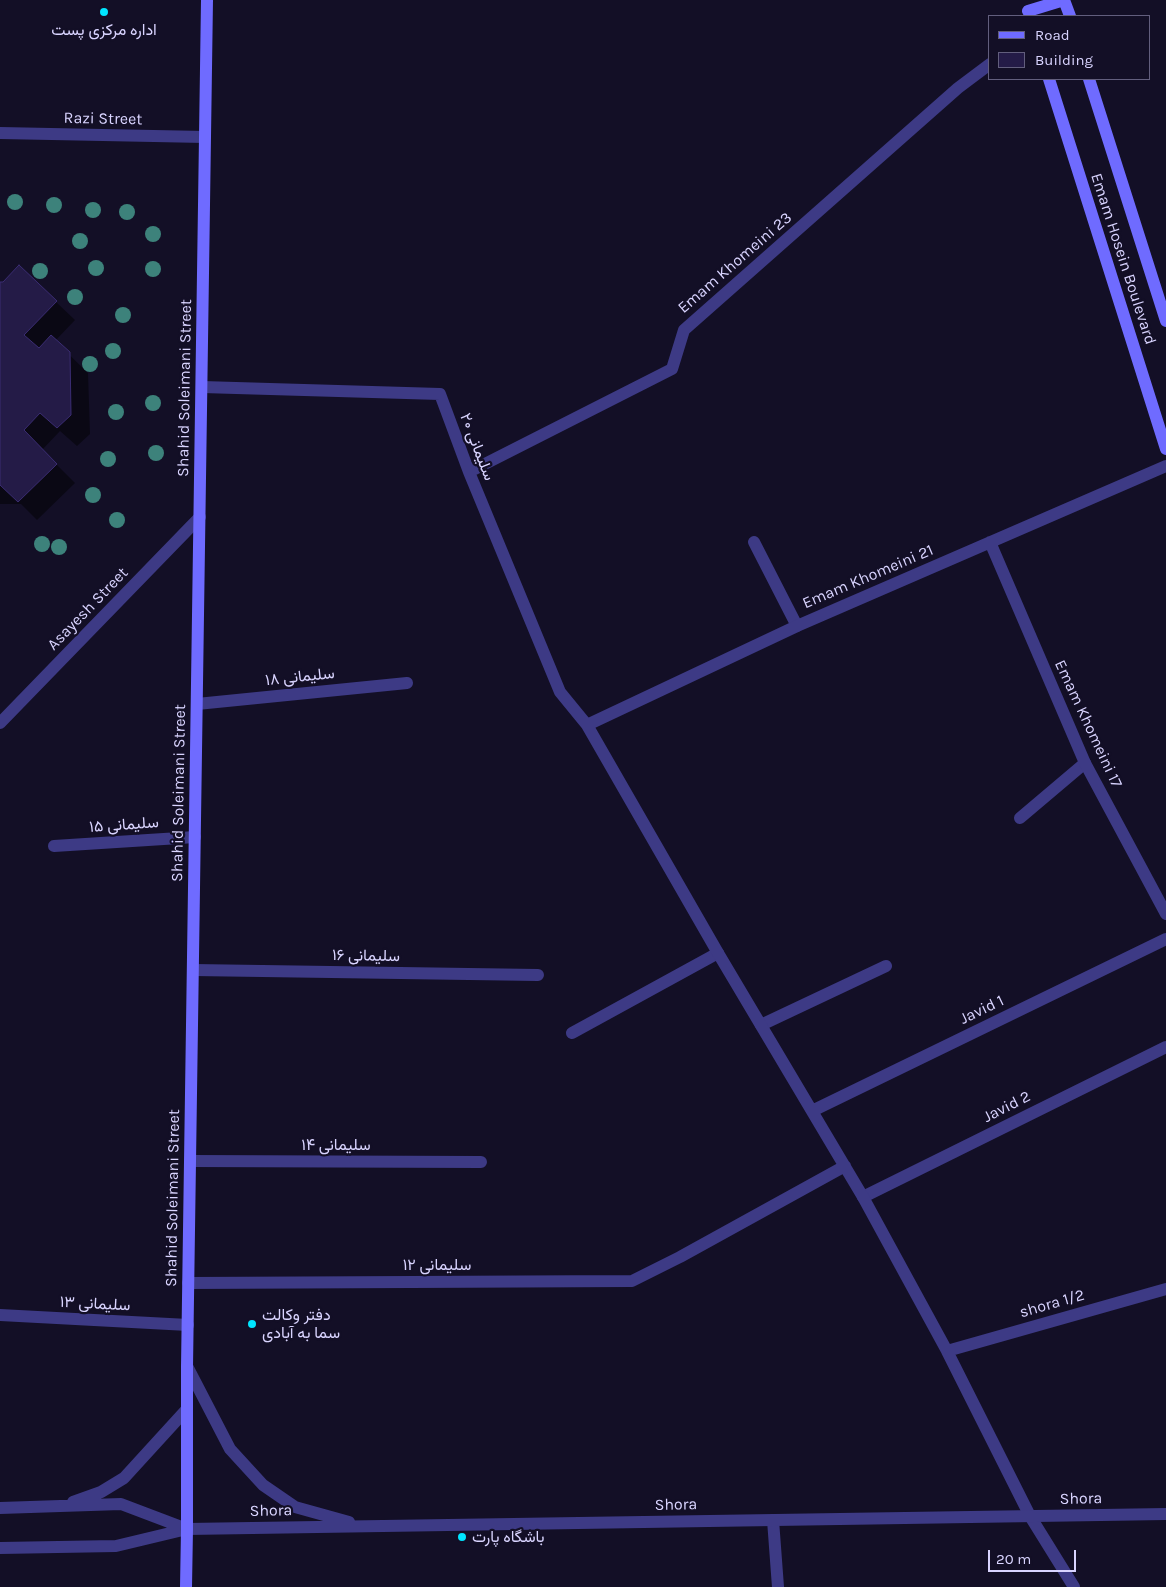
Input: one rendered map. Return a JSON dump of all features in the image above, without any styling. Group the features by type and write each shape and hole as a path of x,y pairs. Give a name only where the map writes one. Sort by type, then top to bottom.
{"main road":[{"name":"Shahid Soleimani Street","path":"186,1587 188,1283 207,0"},
{"path":"1028,9 1064,0 1070,15"},
{"name":"Emam Hosein Boulevard","path":"1049,80 1166,449"},
{"name":"Emam Hosein Boulevard","path":"1089,80 1166,321"}],"street":[{"name":"Emam Khomeini 23","path":"469,472 672,369 684,330 958,88 988,66"},
{"name":"Razi Street","path":"0,133 205,137"},
{"name":"سلیمانی ۲۰","path":"202,387 440,394 469,472 560,692 587,725 863,1197 947,1351 1030,1516 1074,1587"},
{"name":"Emam Khomeini 21","path":"587,725 797,626 1166,466"},
{"name":"Asayesh Street","path":"0,723 200,517"},
{"path":"754,542 797,626"},
{"name":"Emam Khomeini 17","path":"990,542 1085,763 1166,914"},
{"name":"سلیمانی ۱۸","path":"197,704 407,683"},
{"path":"1020,818 1085,763"},
{"name":"سلیمانی ۱۵","path":"54,846 195,837"},
{"name":"Javid 1","path":"812,1111 1166,939"},
{"path":"572,1033 718,952"},
{"path":"761,1025 886,966"},
{"name":"سلیمانی ۱۶","path":"193,970 538,975"},
{"name":"Javid 2","path":"863,1197 1166,1046"},
{"name":"سلیمانی ۱۴","path":"190,1161 482,1162"},
{"name":"سلیمانی ۱۲","path":"188,1283 632,1280 680,1257 845,1166"},
{"name":"shora 1/2","path":"947,1351 1166,1289"},
{"name":"سلیمانی ۱۳","path":"0,1315 188,1325"},
{"path":"187,1366 230,1448 263,1486 295,1507 364,1525"},
{"path":"60,1506 101,1492 124,1478 187,1409"},
{"name":"Shora","path":"0,1508 121,1504 187,1528"},
{"name":"Shora","path":"0,1548 116,1546 187,1528 1166,1514"},
{"path":"773,1520 778,1587"}],"building":[{"path":"19,265 57,301 24,335 39,348 51,335 70,352 71,415 57,428 40,413 24,430 57,464 18,502 0,485 0,282 3,282"}],"place":[{"name":"اداره مرکزی پست","path":"104,12"},
{"name":"دفتر وکالت سما به آبادی","path":"252,1324"},
{"name":"باشگاه پارت","path":"462,1537"}]}
